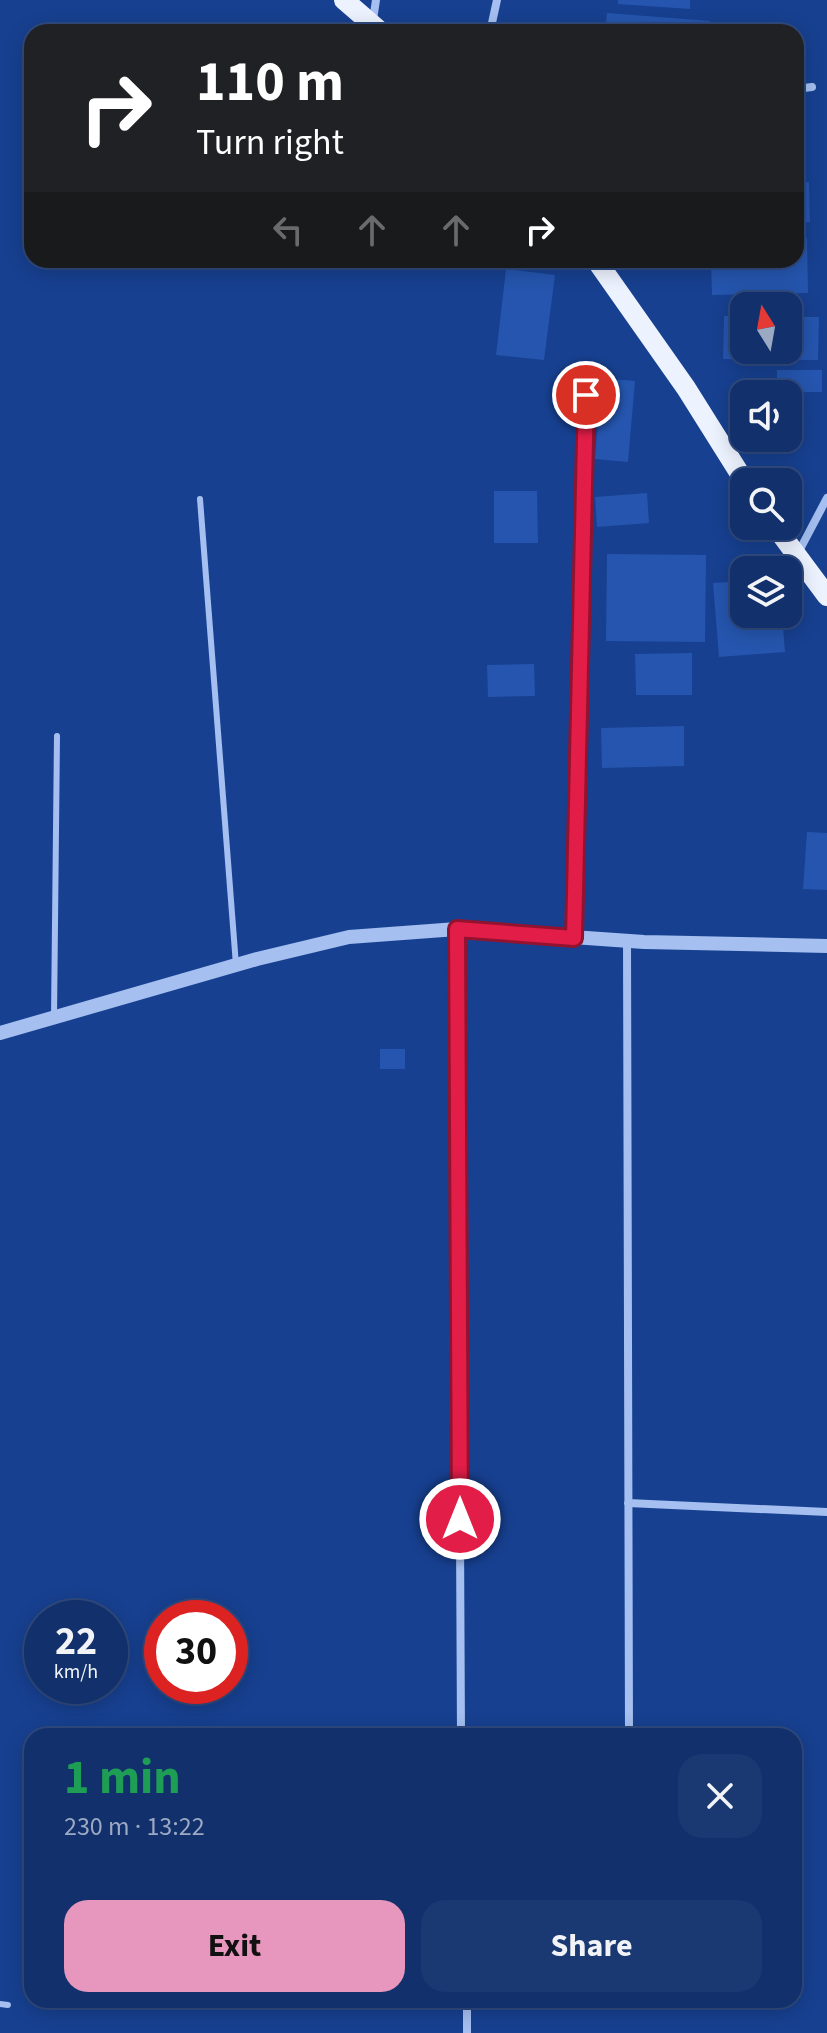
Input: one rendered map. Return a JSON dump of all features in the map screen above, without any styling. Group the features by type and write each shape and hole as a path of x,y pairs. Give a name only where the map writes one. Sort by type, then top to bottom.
{"main road":[{"path":"344,0 371,24"},
{"path":"602,268 686,388 736,468"},
{"path":"785,540 797,556"},
{"path":"802,563 827,596"}],"street":[{"path":"376,0 376,24"},
{"path":"492,24 497,0"},
{"path":"804,88 812,87"},
{"path":"574,938 586,395"},
{"path":"797,556 827,498"},
{"path":"457,929 461,1728"},
{"path":"0,1033 236,965 349,937 457,929 574,938 827,946"},
{"path":"627,940 629,1728"},
{"path":"628,1503 827,1512"},
{"path":"467,2008 467,2033"}],"lane":[{"path":"200,499 236,965"},
{"path":"54,1018 57,736"},
{"path":"0,2004 8,2005"}],"building":[{"path":"618,0 690,0 690,9 618,4"},
{"path":"607,13 710,21 710,24 606,24"},
{"path":"804,182 809,182 810,222 804,222"},
{"path":"804,238 807,238 808,293 730,292 730,295 712,295 711,268 804,268"},
{"path":"506,269 555,275 544,360 496,355"},
{"path":"724,316 730,316 730,359 723,359"},
{"path":"802,317 819,317 818,360 802,360"},
{"path":"777,370 822,370 822,392 802,392 802,380 777,380"},
{"path":"601,378 635,381 628,462 595,459"},
{"path":"494,491 537,491 538,543 494,543"},
{"path":"647,493 649,523 597,527 595,497"},
{"path":"607,554 706,555 705,642 606,641"},
{"path":"730,582 730,628 783,628 785,652 719,657 713,583"},
{"path":"692,653 692,695 636,695 635,654"},
{"path":"534,664 535,696 488,697 487,665"},
{"path":"684,726 684,766 602,768 601,728"},
{"path":"807,832 827,833 827,890 803,889"},
{"path":"380,1049 405,1049 405,1069 380,1069"}],"route":[{"path":"460,1519 457,929 574,938 586,395"}]}
